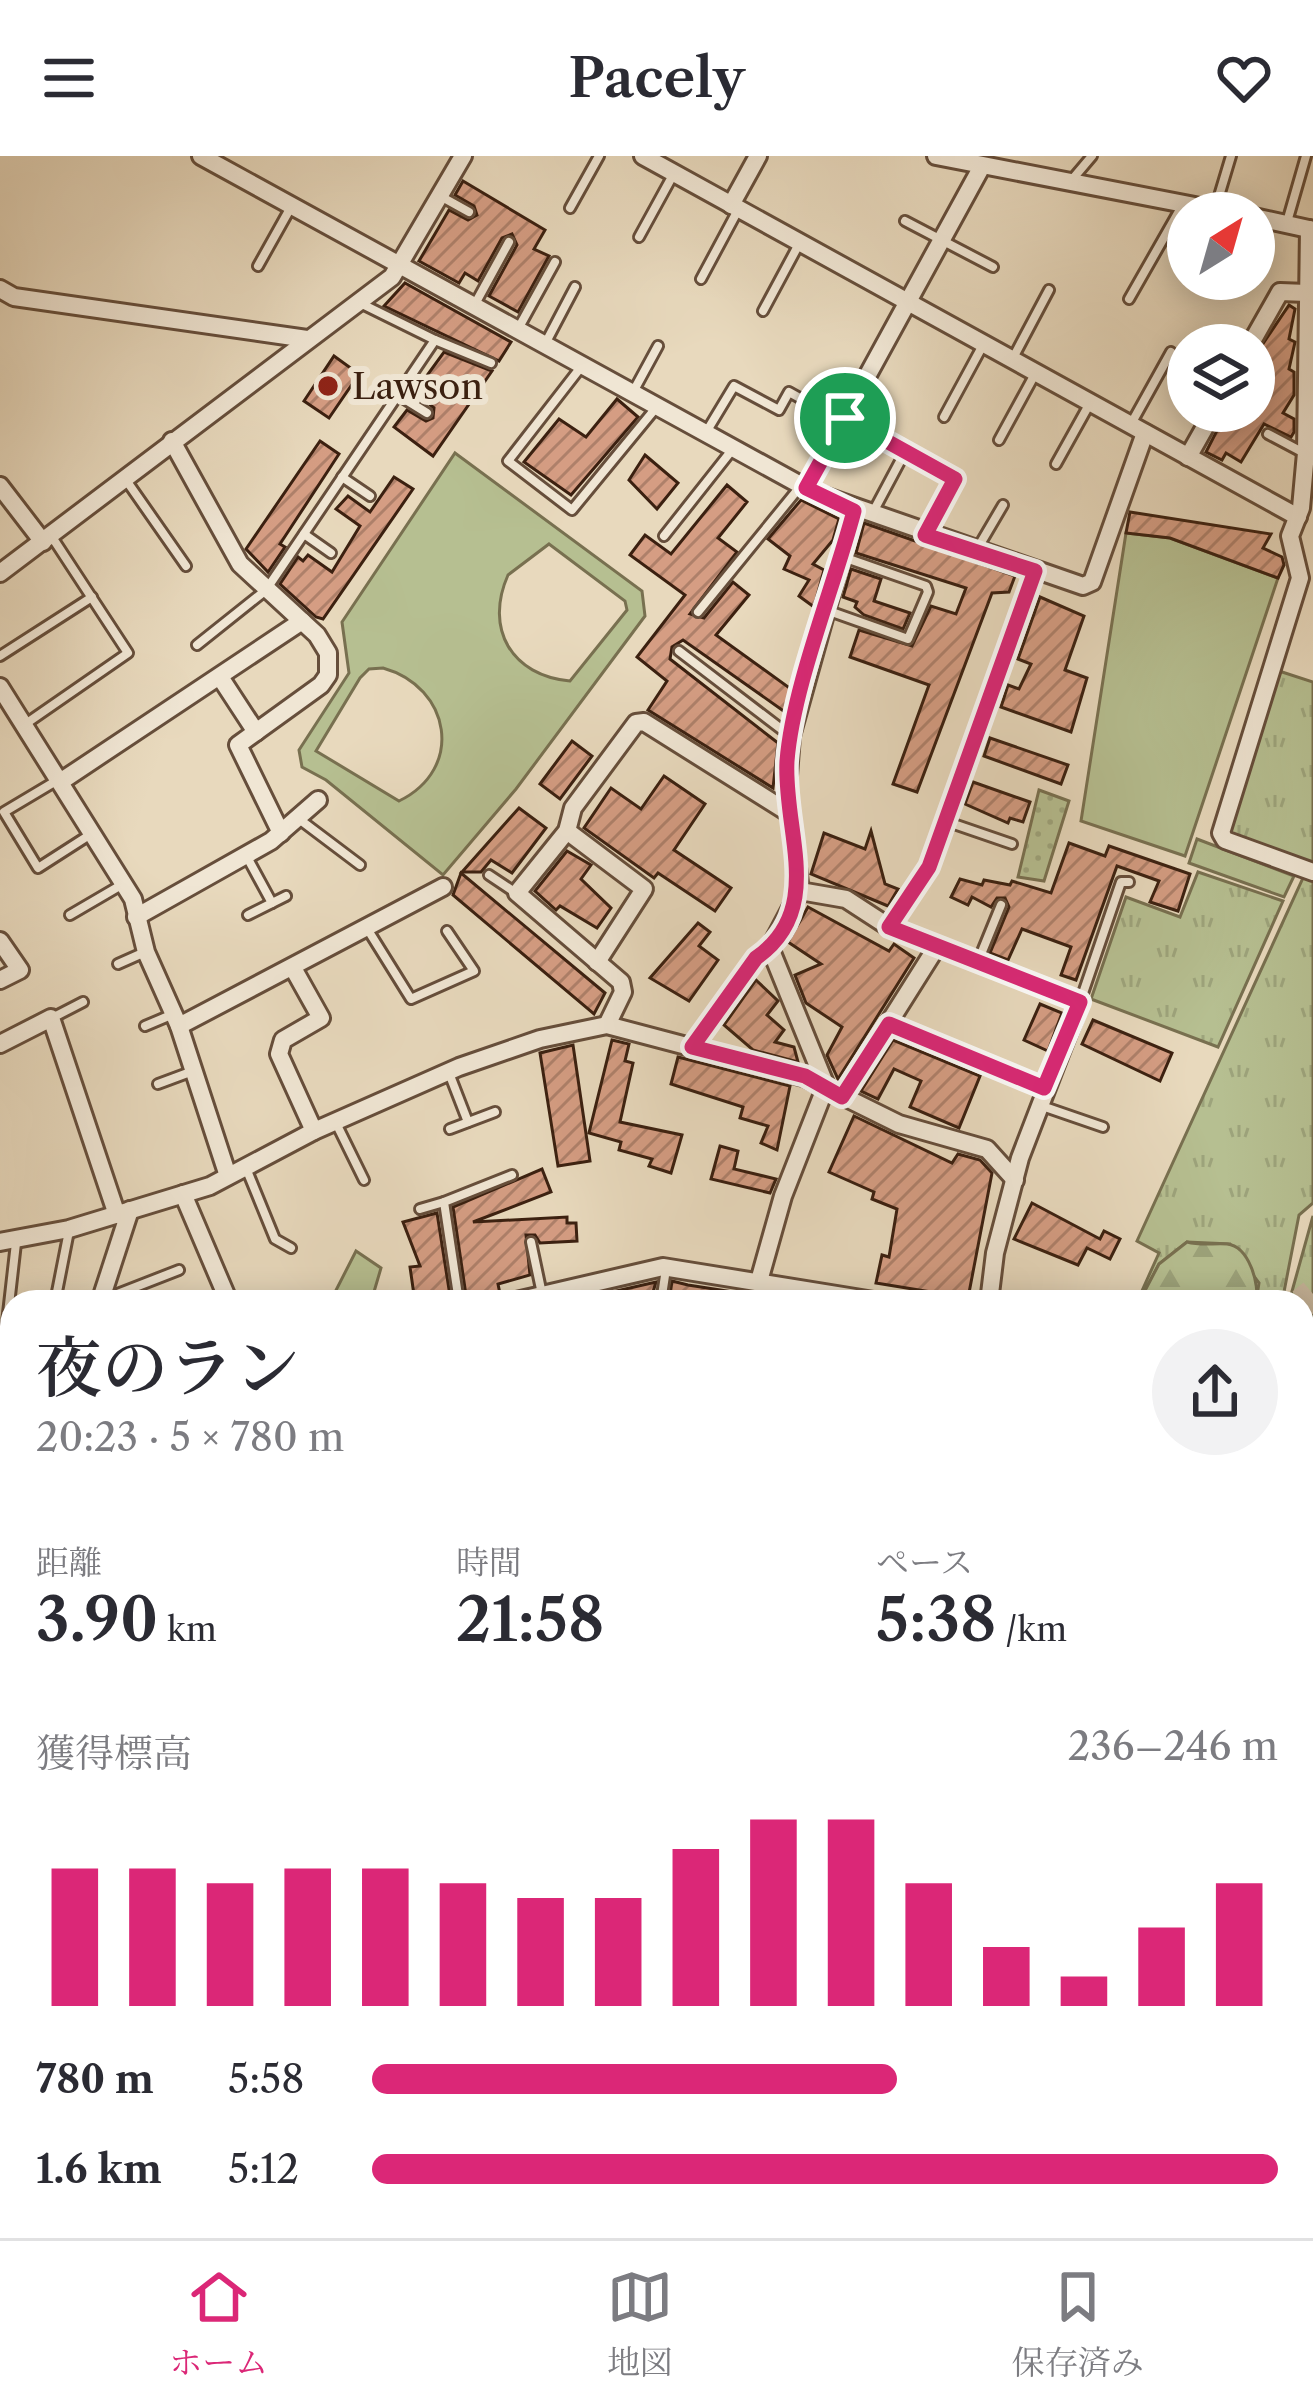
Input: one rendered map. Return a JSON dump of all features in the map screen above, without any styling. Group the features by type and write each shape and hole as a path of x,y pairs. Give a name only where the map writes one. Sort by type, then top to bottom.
{"street":[{"path":"201,156 803,487 862,513 1083,586 1092,582 1138,429"},
{"path":"0,573 126,478 287,345 307,339 402,266 463,156"},
{"path":"643,156 1299,522"},
{"path":"735,207 758,156"},
{"path":"950,158 981,168 1167,201"},
{"path":"803,487 981,168"},
{"path":"1275,222 1311,229 1307,293 1310,453 1299,522 1290,536 1300,578 1221,833 1225,840 1313,872"},
{"path":"0,289 14,297 287,345"},
{"path":"1262,324 1280,292 1307,293"},
{"path":"1188,457 1202,432"},
{"path":"172,441 240,564 302,621 328,653 328,675 238,745 280,833"},
{"path":"0,486 47,539"},
{"path":"692,1047 756,958 770,948 800,891 789,813 790,736 842,557 862,513"},
{"path":"889,927 929,867 1035,571"},
{"path":"60,782 302,621"},
{"path":"220,677 256,732"},
{"path":"0,687 124,884 228,1176"},
{"path":"607,1025 622,992 621,982 517,892 567,832 573,808 640,721 789,813"},
{"path":"136,917 280,833 318,800"},
{"path":"567,832 644,889 597,962"},
{"path":"176,1020 293,968 443,887"},
{"path":"800,891 846,899 889,927 936,948 1080,1002 1015,1180 990,1290"},
{"path":"0,941 20,970 0,980"},
{"path":"759,1282 783,1196 826,1086 770,948"},
{"path":"842,1097 936,948"},
{"path":"293,968 321,1018 283,1040 279,1054 314,1131"},
{"path":"0,1044 51,1018 123,1213 103,1290"},
{"path":"889,1024 1042,1096"},
{"path":"8,1242 183,1194 449,1072 540,1039 607,1025 826,1086 899,1124 988,1149 1015,1180"},
{"path":"183,1194 224,1290"},
{"path":"580,1290 666,1268 807,1290"}],"lane":[{"path":"570,208 599,156"},
{"path":"1069,183 1092,156"},
{"path":"1226,192 1231,156"},
{"path":"1286,224 1306,156"},
{"path":"639,237 674,173"},
{"path":"441,196 469,212"},
{"path":"258,266 291,206"},
{"path":"701,279 735,207"},
{"path":"904,221 993,267"},
{"path":"1129,298 1167,232"},
{"path":"474,306 509,242"},
{"path":"763,311 800,243"},
{"path":"517,330 555,262"},
{"path":"544,345 575,287"},
{"path":"1012,360 1049,290"},
{"path":"358,302 491,363"},
{"path":"197,645 266,590 435,340"},
{"path":"944,417 983,344"},
{"path":"633,394 658,346"},
{"path":"1138,429 1167,361"},
{"path":"582,366 508,461 572,510 657,407"},
{"path":"999,440 1036,373"},
{"path":"705,434 734,386 778,410 789,392 955,479 925,535"},
{"path":"398,395 427,413"},
{"path":"1056,464 1090,403"},
{"path":"1268,434 1310,453"},
{"path":"664,536 733,449"},
{"path":"862,513 905,452"},
{"path":"342,477 370,496"},
{"path":"126,478 186,566"},
{"path":"698,612 803,487"},
{"path":"976,551 1003,505"},
{"path":"304,534 331,553"},
{"path":"24,725 125,660 128,653 47,539"},
{"path":"827,610 908,639 928,592 926,586 842,557"},
{"path":"0,656 92,597"},
{"path":"679,651 790,736"},
{"path":"60,782 4,812 38,868 93,834"},
{"path":"298,818 360,865"},
{"path":"945,821 1012,844"},
{"path":"246,854 272,903"},
{"path":"489,875 517,892"},
{"path":"1080,1002 1121,882 1129,882"},
{"path":"70,915 124,884"},
{"path":"248,915 286,896"},
{"path":"976,964 1001,905"},
{"path":"367,928 411,999 473,971 447,931"},
{"path":"118,964 146,952"},
{"path":"51,1018 83,1002"},
{"path":"145,1026 176,1020"},
{"path":"158,1084 194,1070"},
{"path":"449,1072 468,1122"},
{"path":"1042,1096 1103,1127"},
{"path":"450,1129 495,1112"},
{"path":"335,1122 364,1180"},
{"path":"246,1167 275,1239 291,1248"},
{"path":"420,1209 512,1175"},
{"path":"444,1202 457,1290"},
{"path":"57,1290 69,1229"},
{"path":"7,1290 8,1242"},
{"path":"531,1242 553,1290"},
{"path":"663,1290 666,1268"},
{"path":"128,1290 179,1270"}],"green space":[{"path":"455,453 642,591 645,616 516,789 443,875 326,780 302,767 299,750 349,673 342,622","holes":["549,544 625,601 627,610 570,681 532,670 519,660 508,646 499,614 508,575","383,668 423,692 441,730 434,769 420,787 399,801 316,751 360,678 369,669"]},
{"path":"1126,533 1170,538 1278,578 1185,856 1081,821"},
{"path":"1279,671 1313,682 1313,863 1229,834"},
{"path":"1039,790 1069,801 1044,881 1018,877"},
{"path":"1197,839 1294,876 1284,897 1189,863"},
{"path":"1198,872 1283,901 1218,1047 1091,999 1126,897 1180,917"},
{"path":"1303,878 1313,880 1313,1203 1299,1215 1284,1290 1258,1290 1259,1283 1230,1244 1187,1242 1159,1264 1142,1290 1159,1253 1137,1241"},
{"path":"1313,1216 1313,1290 1292,1290"},
{"path":"1187,1242 1235,1246 1247,1259 1256,1290 1145,1290 1159,1264"},
{"path":"356,1251 381,1268 375,1290 336,1290"}],"building":[{"path":"463,181 545,230 534,249 549,256 518,312 489,296 517,245 512,234 502,238 478,281 465,273 459,283 419,261 449,210 468,220 477,215 474,206 455,195"},
{"path":"405,283 511,342 499,361 384,306"},
{"path":"1289,305 1295,309 1289,339 1295,342 1289,369 1294,372 1294,395 1283,413 1294,419 1291,437 1275,429 1275,326"},
{"path":"444,352 492,371 433,456 394,427 407,410 426,421 433,418 434,408 415,392"},
{"path":"334,356 359,374 329,418 304,401"},
{"path":"617,399 638,417 571,495 524,462 559,419 586,437"},
{"path":"1216,432 1259,432 1241,462 1226,453 1222,460 1206,452"},
{"path":"320,441 339,454 280,544 285,547 268,572 246,549"},
{"path":"645,455 678,483 657,509 629,480"},
{"path":"394,477 413,489 323,619 316,617 280,584 298,557 303,561 308,555 332,572 360,526 336,509 348,496 370,512"},
{"path":"727,485 747,502 718,538 737,552 690,614 704,618 733,582 749,595 716,635 791,689 785,712 683,640 672,647 670,659 778,743 773,788 648,710 667,681 637,657 685,595 630,555 645,535 671,554"},
{"path":"801,500 839,519 833,540 813,564 824,570 814,607 799,596 809,580 784,569 790,556 768,539"},
{"path":"1130,512 1271,534 1263,548 1282,557 1284,565 1278,578 1170,538 1126,533"},
{"path":"864,523 1015,576 1009,592 992,593 917,792 893,784 929,685 850,657 859,630 912,646 931,606 956,614 966,588 856,553"},
{"path":"851,569 881,579 874,601 910,613 903,629 864,615 855,607 857,602 843,597"},
{"path":"1040,597 1084,616 1065,670 1087,678 1071,732 1001,707 1008,685 1019,689 1031,664 1018,659"},
{"path":"990,738 1068,765 1061,784 984,756"},
{"path":"572,741 592,756 560,799 540,784"},
{"path":"664,776 705,804 674,850 731,888 715,911 658,873 654,878 584,828 611,788 641,809"},
{"path":"973,782 1030,802 1023,822 1010,818 1008,823 965,804"},
{"path":"519,808 546,828 512,873 491,860 481,872 462,872"},
{"path":"871,831 885,884 898,889 888,906 811,874 824,833 865,849"},
{"path":"1069,843 1105,856 1109,846 1190,874 1178,911 1150,902 1159,881 1117,866 1076,980 1061,975 1071,947 1022,929 1008,960 990,953 1009,907 1005,898 997,898 991,907 972,897 968,905 951,897 960,879 982,885 984,880 1010,885 1012,881 1051,893"},
{"path":"567,851 591,865 581,879 611,908 597,928 560,906 556,910 535,891"},
{"path":"461,873 605,993 594,1014 453,895"},
{"path":"808,907 889,951 894,944 914,958 838,1079 827,1055 842,1027 806,1003 795,975 821,964 788,942"},
{"path":"698,923 710,932 699,946 718,960 689,1001 650,978"},
{"path":"756,980 778,1001 767,1015 784,1030 775,1042 794,1047 798,1062 753,1050 724,1025"},
{"path":"1040,1004 1062,1013 1048,1051 1024,1040"},
{"path":"1093,1020 1172,1053 1160,1081 1082,1044"},
{"path":"612,1040 629,1044 625,1061 633,1063 620,1122 682,1135 671,1173 649,1166 652,1159 619,1150 621,1142 589,1133"},
{"path":"893,1040 980,1076 959,1128 910,1107 921,1081 894,1069 878,1099 861,1091"},
{"path":"573,1045 590,1161 558,1166 540,1053"},
{"path":"678,1057 790,1086 777,1150 761,1143 768,1126 740,1118 743,1107 671,1084"},
{"path":"854,1116 952,1163 958,1154 980,1160 992,1173 970,1290 919,1290 876,1283 882,1255 889,1257 897,1209 872,1199 874,1192 829,1172"},
{"path":"720,1146 738,1151 734,1169 776,1179 770,1193 711,1179"},
{"path":"542,1169 551,1192 473,1222 567,1217 567,1223 576,1223 577,1241 540,1243 535,1235 526,1235 530,1275 498,1284 499,1290 465,1290 453,1207"},
{"path":"1032,1203 1100,1239 1104,1231 1120,1239 1110,1259 1087,1248 1078,1265 1014,1239"},
{"path":"437,1213 449,1290 413,1290 410,1267 420,1266 403,1222"},
{"path":"672,1281 720,1290 671,1290"},
{"path":"656,1282 654,1290 621,1290"}],"place":[{"name":"Lawson","path":"328,386"}],"route":[{"path":"845,418 955,479 925,535 1035,571 929,867 889,927 1080,1002 1044,1088 889,1024 842,1097 805,1076 692,1047 756,958 770,948 798,900 787,789 790,736 854,511 806,488 845,418"}]}
